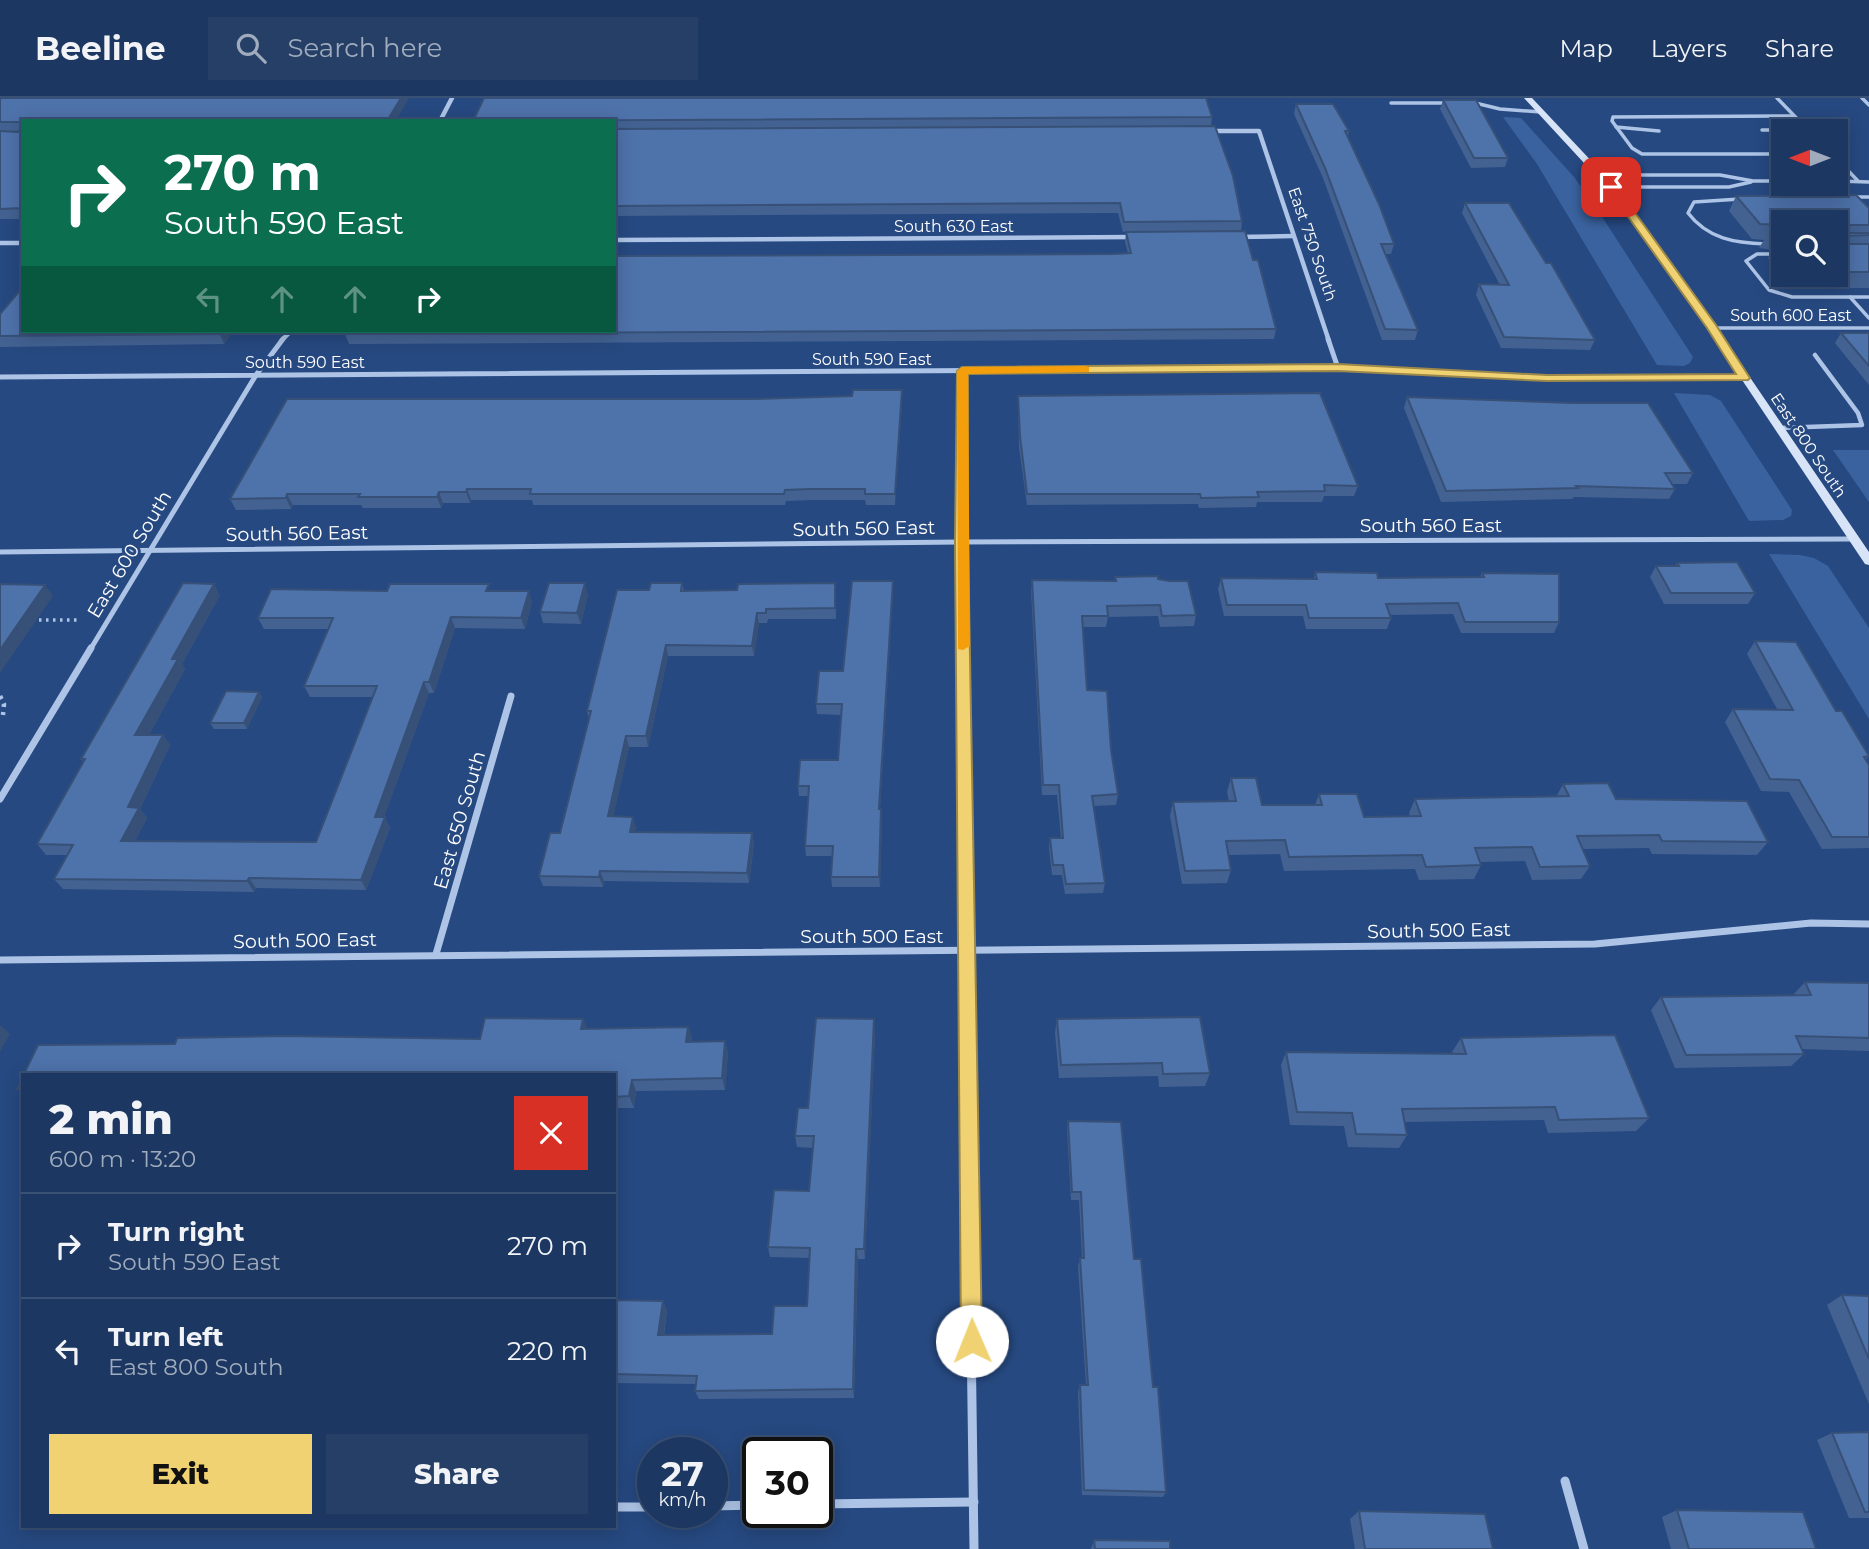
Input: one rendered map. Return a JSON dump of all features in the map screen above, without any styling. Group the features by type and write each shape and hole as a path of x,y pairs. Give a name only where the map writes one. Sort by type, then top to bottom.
{"main road":[{"name":"East 800 South","path":"1528,98 1611,187 1712,328 1869,561"}],"street":[{"path":"441,119 452,98"},
{"name":"East 750 South","path":"1204,131 1259,131 1338,368"},
{"path":"1224,237 1293,236"},
{"name":"South 630 East","path":"616,240 1141,237"},
{"path":"0,243 21,243"},
{"name":"East 600 South","path":"0,799 256,375 276,345 289,333"},
{"name":"South 590 East","path":"0,377 1338,368 1547,378 1744,378"},
{"path":"962,371 961,542 974,1549"},
{"name":"South 560 East","path":"0,552 961,542 1854,539"},
{"name":"East 650 South","path":"436,954 511,696"},
{"name":"South 500 East","path":"0,960 1595,944 1811,923 1869,924"},
{"path":"1565,1481 1584,1549"},
{"path":"833,1504 974,1502"},
{"path":"616,1507 637,1507"}],"lane":[{"path":"1777,98 1797,119"},
{"path":"1861,98 1869,105"},
{"path":"1391,103 1472,102 1500,109 1542,114"},
{"path":"1771,153 1642,154 1632,148 1612,121 1613,117 1794,116"},
{"path":"1616,127 1659,131"},
{"path":"1762,130 1771,130"},
{"path":"1848,171 1858,181"},
{"path":"1601,174 1720,175 1753,181 1771,181"},
{"path":"1611,187 1729,187 1753,181"},
{"path":"1848,181 1869,182"},
{"path":"1861,205 1853,197 1869,197"},
{"path":"1742,199 1694,202 1688,213 1703,230 1717,237 1737,242 1771,244"},
{"path":"1771,254 1757,254 1745,261 1769,290 1791,297 1869,297"},
{"path":"1850,297 1869,318"},
{"name":"South 600 East","path":"1712,328 1869,328"},
{"path":"1779,428 1862,425 1858,413 1815,355"}],"path":[{"path":"39,620 79,620"},
{"path":"0,696 4,704 3,715"}],"shaded area":[{"path":"1503,117 1521,118 1574,177 1693,357 1690,363 1684,366 1657,365 1537,164"},
{"path":"1674,393 1710,395 1721,401 1792,510 1791,516 1783,520 1749,521"},
{"path":"1833,450 1869,450 1869,502"},
{"path":"1769,554 1800,555 1814,558 1828,566 1869,628 1869,719"}],"building":[{"path":"0,98 401,98 388,119 21,119 21,124 19,122 0,122"},
{"path":"484,98 1206,98 1212,117 616,120 474,119"},
{"path":"1443,100 1476,100 1508,158 1474,158"},
{"path":"1296,104 1333,104 1349,131 1345,131 1379,204 1394,244 1381,244 1418,330 1385,329 1325,168"},
{"path":"1215,126 1233,176 1242,221 1124,222 1120,203 616,206 616,129"},
{"path":"21,129 21,208 0,209 0,131 18,132"},
{"path":"1856,195 1869,208 1869,225 1848,225 1848,210 1771,210 1771,224 1760,224 1736,196 1848,196"},
{"path":"1465,203 1509,203 1546,263 1551,263 1595,340 1504,337 1479,284 1509,285"},
{"path":"1245,231 1253,260 1258,260 1276,329 616,333 616,256 1131,253 1126,232"},
{"path":"1848,233 1869,233 1848,236"},
{"path":"1848,244 1869,244 1869,272 1848,272"},
{"path":"21,289 21,333 220,333 0,336 0,314"},
{"path":"346,333 531,333 345,334"},
{"path":"1841,333 1869,333 1869,366"},
{"path":"853,390 902,390 895,494 865,494 865,489 785,490 784,494 530,494 531,489 467,489 466,492 439,492 437,497 287,494 286,498 230,499 287,399 754,399 852,396"},
{"path":"1320,393 1358,486 1324,485 1325,491 1257,492 1259,497 1201,498 1200,494 1027,494 1018,396"},
{"path":"1407,397 1648,403 1693,473 1665,473 1675,489 1576,486 1578,488 1446,491"},
{"path":"1737,562 1755,593 1671,593 1656,566 1679,566 1677,563"},
{"path":"1315,572 1377,573 1378,578 1484,577 1482,573 1559,574 1559,622 1465,622 1458,603 1386,604 1391,618 1309,618 1306,605 1227,605 1221,578 1317,579"},
{"path":"1158,576 1158,579 1169,581 1188,581 1196,615 1162,616 1160,605 1107,606 1108,616 1082,616 1087,690 1107,691 1111,750 1118,794 1092,796 1105,883 1066,884 1063,865 1053,865 1050,838 1063,838 1059,785 1043,785 1032,580 1116,581 1115,577"},
{"path":"852,581 893,581 879,809 879,877 831,877 833,846 805,846 809,786 798,786 800,760 838,760 842,704 816,704 819,671 843,671"},
{"path":"183,583 214,584 172,659 178,659 135,735 163,735 128,807 139,808 121,841 316,842 377,686 304,686 333,618 258,618 271,589 387,591 390,584 489,584 486,591 529,591 521,618 451,617 429,682 424,682 375,817 385,817 361,880 54,879 73,845 37,844 85,759 81,759"},
{"path":"549,583 585,583 577,613 540,612"},
{"path":"651,583 682,583 681,591 737,590 738,584 835,583 835,608 766,609 766,613 757,613 752,646 666,645 646,736 626,736 608,816 633,817 630,832 752,833 747,873 600,871 599,877 539,876 550,833 560,833 591,711 587,711 617,590 649,590"},
{"path":"0,584 45,585 0,650"},
{"path":"1755,641 1796,642 1836,711 1842,711 1869,756 1864,757 1869,765 1869,837 1832,837 1799,780 1770,779 1733,709 1793,710"},
{"path":"226,691 259,692 244,723 210,723"},
{"path":"1231,778 1256,778 1262,805 1322,805 1319,794 1357,794 1364,817 1421,816 1415,799 1569,796 1563,784 1608,783 1616,799 1747,801 1768,842 1662,841 1659,835 1577,836 1590,866 1540,867 1532,847 1475,848 1481,865 1426,867 1422,855 1289,857 1285,840 1226,841 1231,870 1185,871 1173,802 1236,801"},
{"path":"1805,982 1869,983 1869,1038 1796,1036 1804,1054 1686,1055 1661,997 1811,995"},
{"path":"1200,1017 1210,1073 1163,1074 1162,1063 1061,1065 1057,1019"},
{"path":"485,1018 583,1019 581,1029 688,1027 686,1042 725,1041 722,1078 632,1080 629,1096 616,1097 616,1073 24,1073 38,1045 175,1044 177,1038 286,1036 480,1039"},
{"path":"816,1018 874,1019 864,1249 856,1249 853,1389 695,1391 697,1376 616,1374 616,1300 663,1301 658,1335 772,1334 774,1306 807,1306 810,1248 768,1247 774,1190 809,1191 814,1136 795,1136 798,1108 808,1108"},
{"path":"1615,1035 1649,1118 1559,1120 1555,1107 1402,1109 1407,1135 1356,1134 1352,1113 1297,1112 1286,1052 1466,1054 1461,1038"},
{"path":"1068,1121 1121,1122 1134,1259 1141,1259 1153,1387 1158,1387 1166,1492 1084,1490 1080,1385 1088,1385 1080,1258 1084,1258 1081,1192 1072,1192"},
{"path":"1842,1295 1869,1296 1869,1359"},
{"path":"1869,1432 1869,1512 1865,1512 1832,1433"},
{"path":"1677,1510 1803,1512 1816,1549 1689,1549"},
{"path":"1359,1511 1485,1514 1493,1549 1365,1549"},
{"path":"1094,1540 1170,1541 1170,1549 1095,1549"}],"slow traffic":[{"path":"963,646 962,371 1085,370"}],"route":[{"path":"972,1341 961,542 962,371 1338,368 1547,378 1744,378 1712,328 1611,187"}]}
